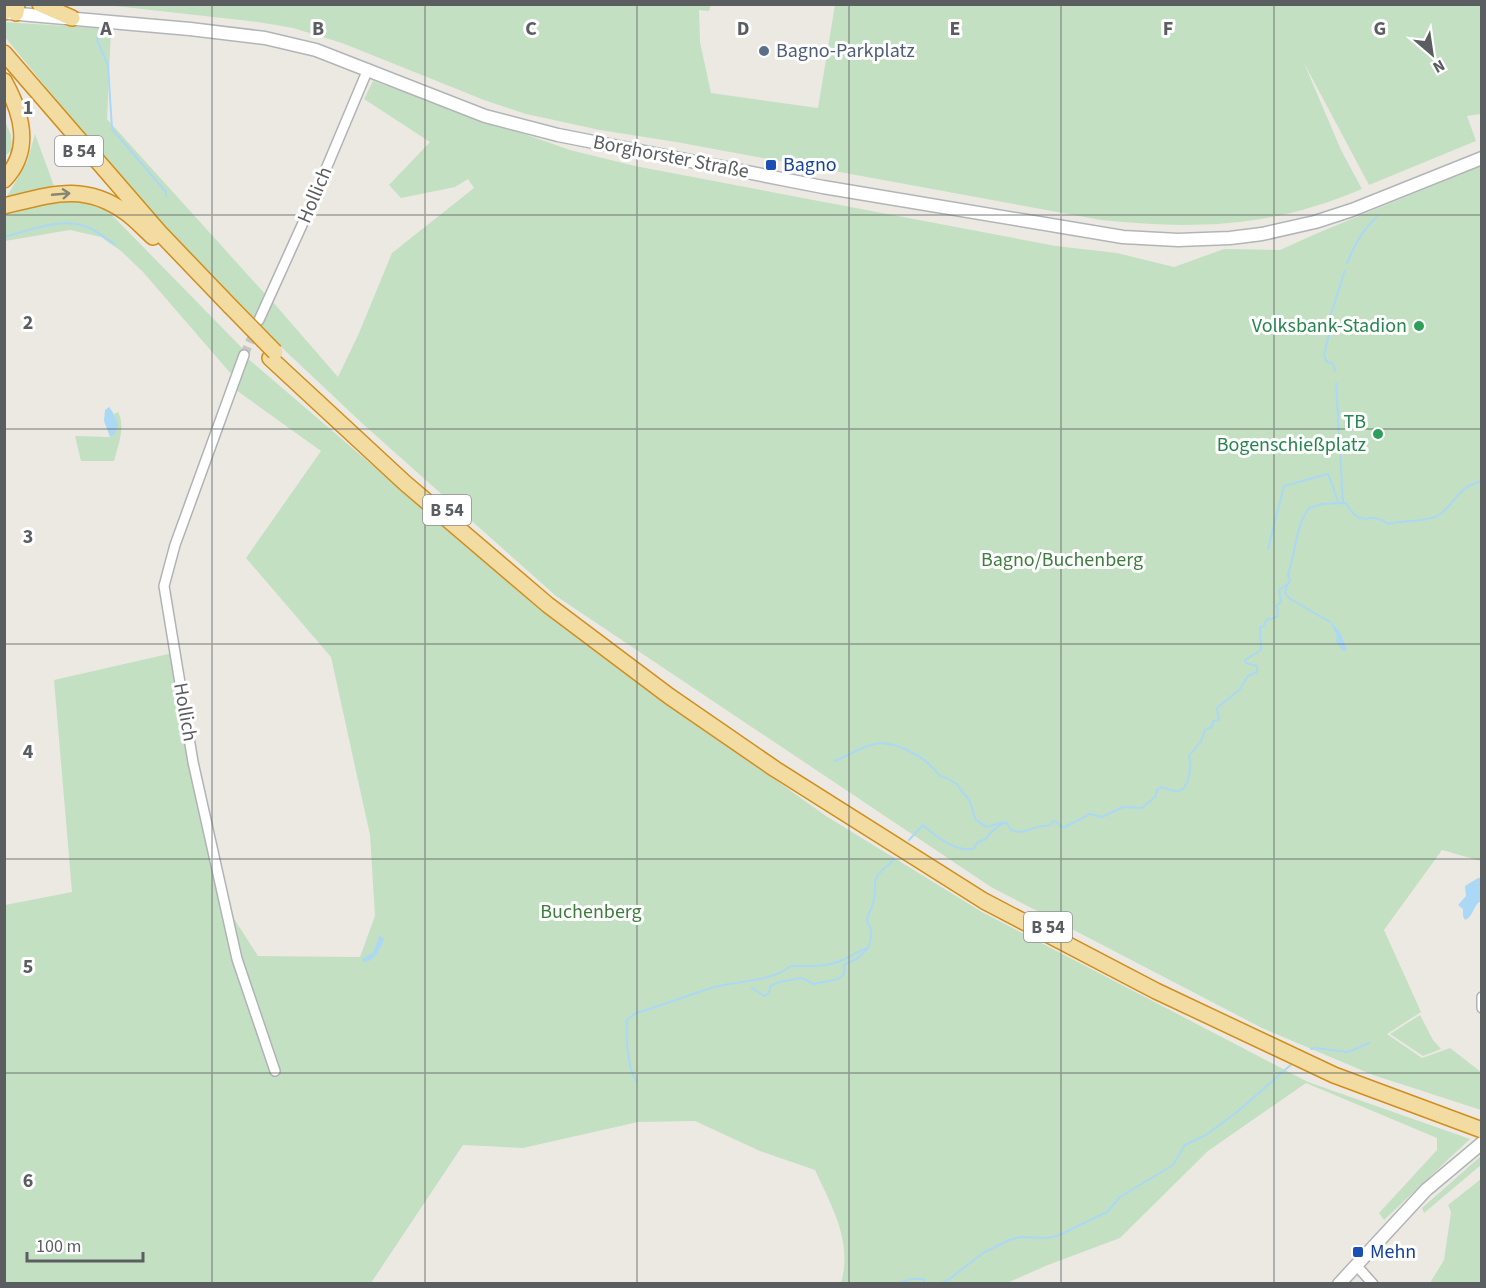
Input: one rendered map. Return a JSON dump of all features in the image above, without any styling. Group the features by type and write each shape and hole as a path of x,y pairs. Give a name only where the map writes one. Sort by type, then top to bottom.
{"highway":[{"path":"40,4 72,18"},
{"name":"B 54","path":"4,53 228,309"},
{"name":"B 54","path":"4,66 153,237 405,483 548,605 669,696 775,769 984,901 1146,986 1334,1075 1482,1130"},
{"path":"4,81 17,104 22,137 19,157 4,180"},
{"path":"4,206 55,194 84,193 95,196 125,212 153,237"},
{"name":"B 54","path":"273,355 408,477 554,601 779,764 987,895 1149,978 1337,1066 1482,1122"}],"main road":[{"name":"Borghorster Straße","path":"9,9 72,18 265,38 316,50 485,116 558,135 823,188 1091,232 1146,238 1178,240 1230,238 1262,234 1315,222 1352,210 1482,158"},
{"path":"1339,1284 1426,1190 1482,1143"}],"street":[{"name":"Hollich","path":"259,320 307,214 368,69"},
{"name":"Hollich","path":"244,355 175,545 165,586 194,762 237,959 275,1071"},
{"path":"1482,997 1482,1008"},
{"path":"1356,1264 1373,1284"}],"green space":[{"path":"106,5 711,5 709,11 699,10 700,42 711,93 818,108 835,5 1481,5 1481,114 1467,116 1476,141 1369,185 1304,63 1341,150 1362,189 1329,202 1265,218 1202,225 1136,223 1101,220 600,130 526,114 484,100 342,43 293,28"},
{"path":"4,22 111,29 107,119 266,295 255,322 150,215 5,37"},
{"name":"Bagno/Buchenberg","path":"373,81 570,150 635,166 1056,246 1117,253 1174,267 1224,249 1280,250 1481,166 1481,861 1442,850 1384,930 1421,1012 1387,1034 1422,1058 1450,1048 1481,1072 1481,1110 1373,1075 1262,1028 991,887 556,596 364,425 260,327 272,301 338,377 392,253 474,188 468,179 455,187 401,198 389,185 430,142 364,99"},
{"path":"5,121 11,135 12,150 5,156"},
{"path":"35,134 54,186 6,198 27,162"},
{"path":"78,200 108,211 244,350 232,375 143,272 121,251 101,237 70,230 5,241 5,216 41,205"},
{"name":"Buchenberg","path":"245,356 533,603 580,640 826,816 982,912 1308,1082 1470,1139 1384,1220 1379,1213 1437,1150 1437,1138 1306,1083 1208,1151 1120,1238 1007,1283 841,1283 844,1268 843,1239 834,1211 815,1170 760,1151 695,1121 638,1122 523,1148 463,1145 371,1283 5,1284 5,905 72,892 54,680 177,652 193,762 233,917 258,956 360,957 375,916 370,835 331,657 246,558 321,451 236,390"},
{"path":"118,412 121,430 114,461 81,461 75,436 110,437 117,423 114,414"},
{"path":"1420,1015 1433,1040 1441,1049 1423,1056 1390,1034"},
{"path":"1481,1156 1481,1165 1424,1213 1422,1208"},
{"path":"1481,1179 1481,1283 1430,1283 1444,1260 1451,1212 1448,1205"}],"water":[{"path":"109,407 118,425 115,434 110,437 104,421 105,410"},
{"path":"1332,623 1340,632 1347,650 1343,651 1336,641 1337,636"},
{"path":"1481,878 1481,901 1465,920 1463,909 1458,905 1466,896 1465,886"},
{"path":"380,935 384,939 378,951 373,958 363,962 362,959 373,953"}],"waterway":[{"path":"98,35 97,40 108,65 112,129 166,192 166,196"},
{"path":"1347,263 1363,233 1377,217"},
{"path":"4,237 47,225 69,223 90,228 115,244"},
{"path":"1335,371 1333,364 1326,361 1324,355 1331,314 1345,270"},
{"path":"1336,383 1343,502"},
{"path":"1268,549 1284,486 1328,474 1339,504"},
{"path":"909,840 923,825 953,846 973,849 978,842 986,839 989,834 1006,822 1011,830 1021,832 1049,826 1053,821 1065,827 1090,814 1102,817 1123,807 1142,808 1156,796 1157,790 1161,787 1174,791 1181,790 1189,775 1189,756 1201,741 1205,730 1212,727 1213,721 1219,720 1217,708 1239,690 1248,676 1257,672 1257,666 1246,663 1245,660 1261,650 1260,627 1264,626 1266,620 1277,617 1276,606 1281,602 1279,590 1290,580 1288,574 1298,532 1309,508 1322,504 1346,503 1361,519 1375,518 1388,524 1422,520 1439,515 1467,487 1482,481"},
{"path":"1287,585 1285,593 1289,598 1330,622"},
{"path":"835,761 861,748 879,743 899,747 918,756 940,776 958,785 969,800 974,817 978,821 987,827 1001,823"},
{"path":"637,1081 629,1061 627,1020 636,1013 721,985 763,978 791,966 831,964 868,948 871,928 867,919 874,899 876,879 893,858"},
{"path":"752,988 764,996 768,994 771,986 779,982 802,978 814,984 838,979 844,974 844,965 858,958 868,948"},
{"path":"1311,1049 1348,1052 1369,1043"},
{"path":"940,1284 983,1253 1009,1240 1020,1237 1057,1236 1107,1212 1120,1197 1173,1165 1185,1145 1206,1135 1237,1112 1294,1062"},
{"path":"896,1284 911,1279 924,1279 924,1284"}],"tunnel":[{"path":"244,355 256,328"}],"place":[{"name":"Bagno-Parkplatz","path":"764,51"},
{"name":"Bagno","path":"771,165"},
{"name":"Volksbank-Stadion","path":"1419,326"},
{"name":"TB Bogenschießplatz","path":"1378,434"},
{"name":"Mehn","path":"1358,1252"}]}
